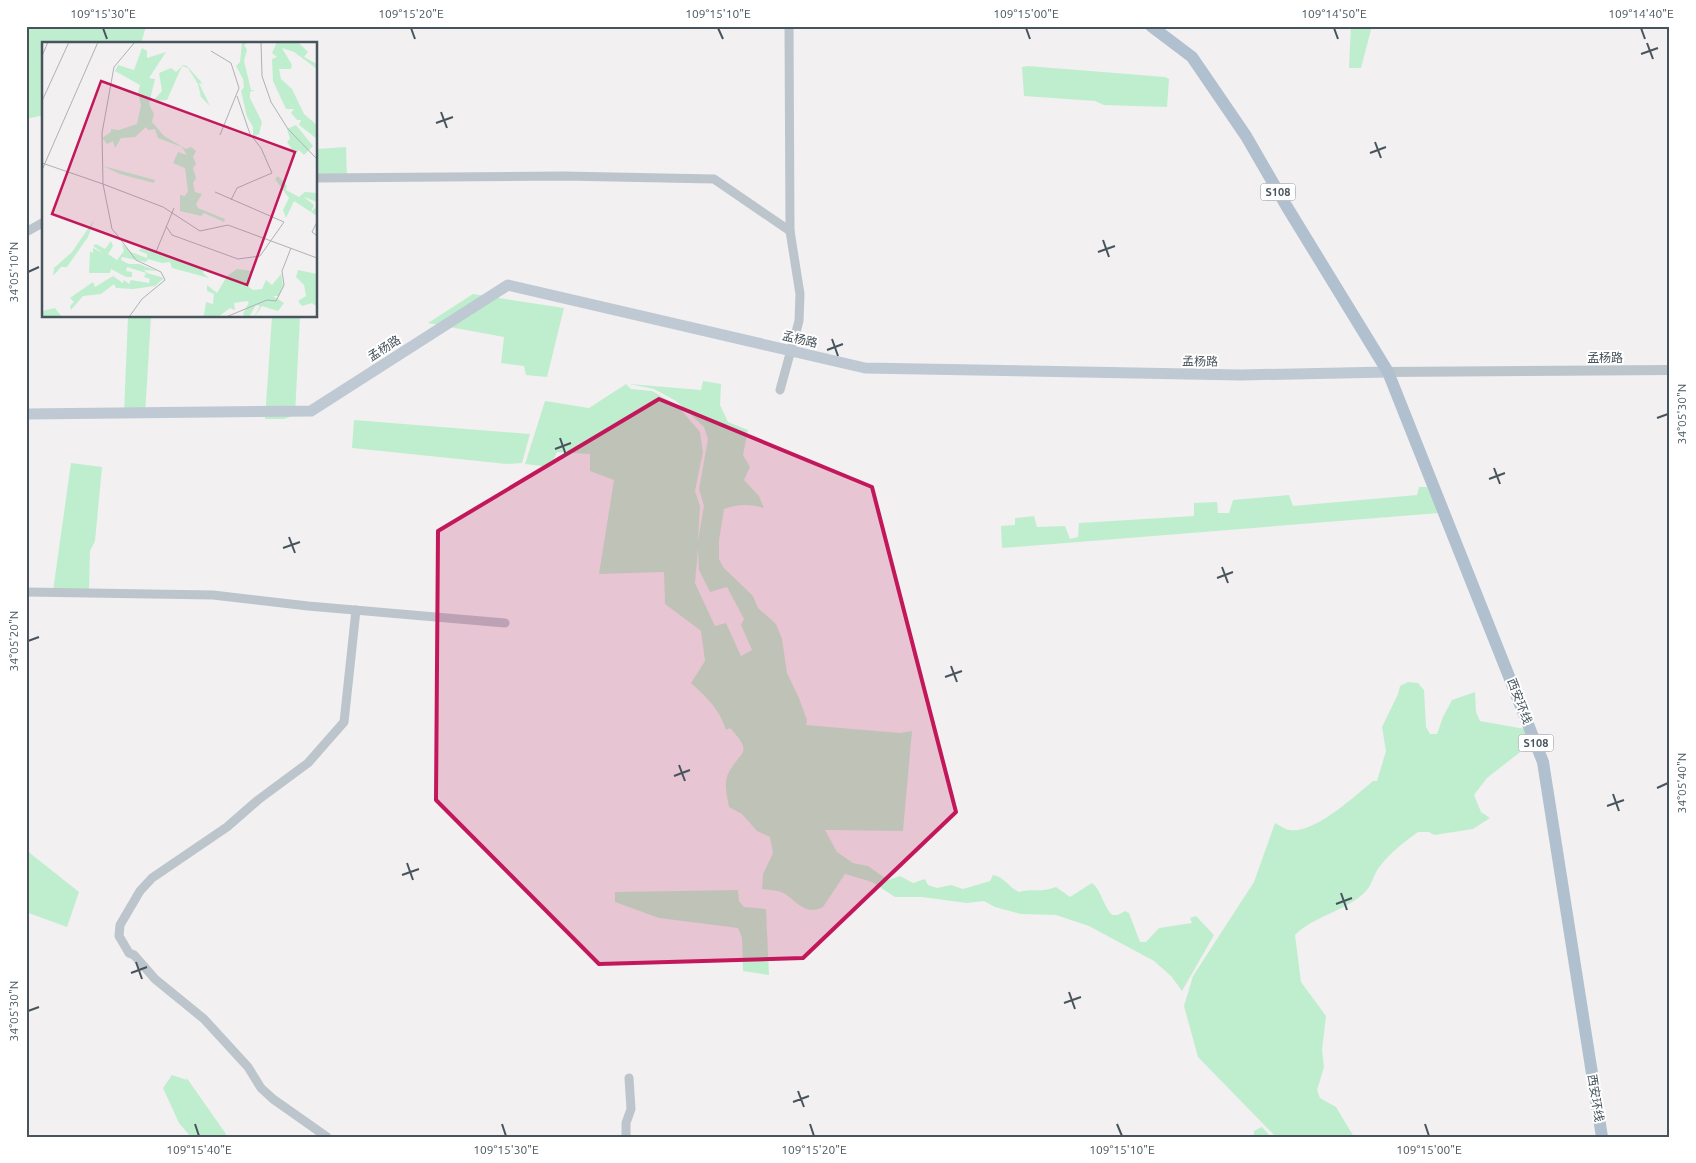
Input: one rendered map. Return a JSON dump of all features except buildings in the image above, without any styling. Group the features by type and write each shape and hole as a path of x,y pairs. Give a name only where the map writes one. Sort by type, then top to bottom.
{"main road":[{"name":"S108","path":"1151,26 1192,57 1246,136 1286,207 1388,372"},
{"name":"孟杨路","path":"26,414 311,411 508,285 866,368 1241,375 1388,372"},
{"name":"西安环线","path":"1388,372 1543,762 1602,1137"}],"street":[{"path":"780,390 799,321 800,294 790,231 789,26"},
{"path":"318,178 564,176 714,179 790,231"},
{"path":"26,232 42,223"},
{"name":"孟杨路","path":"1388,372 1670,370"},
{"path":"26,592 213,595 505,623"},
{"path":"327,1137 273,1099 261,1088 248,1067 204,1019 155,979 134,955 129,952 119,936 120,925 140,891 152,878 227,827 258,800 308,763 344,722 356,610"},
{"path":"626,1137 626,1123 631,1110 629,1078"}],"highlighted area":[{"path":"659,399 872,487 956,812 803,958 599,964 436,800 438,531"}],"green space":[{"path":"26,26 146,26 142,42 42,42 42,115 26,119"},
{"path":"1351,26 1372,26 1361,68 1349,68"},
{"path":"1022,67 1165,77 1169,79 1167,107 1104,105 1095,101 1024,96"},
{"path":"346,147 347,177 318,177 318,149"},
{"path":"473,294 564,308 547,377 526,375 524,366 501,363 504,337 428,323"},
{"path":"128,318 151,318 145,416 124,414"},
{"path":"272,318 300,318 295,415 284,419 265,419"},
{"path":"703,381 721,384 720,405 728,422 748,430 743,455 750,467 744,480 759,496 764,508 744,505 724,509 719,541 719,559 723,567 753,596 758,608 776,624 782,639 787,673 799,698 807,720 806,725 900,733 912,731 903,831 825,830 837,852 853,863 868,866 888,880 900,876 913,883 925,879 928,885 937,888 951,885 963,889 990,881 993,875 1001,878 1019,892 1046,890 1056,887 1070,897 1092,883 1112,915 1118,915 1125,911 1129,913 1140,942 1146,942 1159,928 1192,923 1190,918 1196,916 1214,935 1182,991 1171,976 1154,961 1089,926 1056,915 1021,914 995,907 984,901 967,903 922,897 895,897 872,882 845,874 823,907 812,910 802,907 785,894 774,890 762,889 763,874 773,853 770,837 757,831 742,814 729,807 727,794 727,776 743,751 742,743 730,728 726,730 720,715 712,704 691,683 705,661 701,631 665,604 664,572 599,574 614,480 590,471 590,454 557,452 550,467 525,464 545,401 589,408 626,384 631,389 652,391 677,405 700,432 703,452 695,491 700,506 698,540 704,506 699,489 708,439 704,427 676,401 654,389 630,384 701,390","holes":["698,549 699,570 710,592 727,587 744,619 741,625 752,650 741,656 726,623 715,626 695,583"]},
{"path":"354,420 530,434 522,463 507,464 352,448"},
{"path":"71,463 102,467 95,541 90,551 89,591 53,591"},
{"path":"1419,487 1427,487 1439,513 1002,548 1001,526 1015,525 1015,518 1034,516 1037,527 1065,526 1070,539 1078,537 1079,523 1194,516 1194,503 1217,502 1218,513 1229,513 1233,500 1289,495 1293,506 1417,495"},
{"path":"1408,682 1418,683 1424,690 1426,727 1430,734 1437,734 1452,700 1475,692 1476,712 1480,721 1525,729 1529,740 1524,749 1487,778 1474,795 1481,812 1490,818 1473,829 1434,835 1429,832 1418,832 1398,847 1385,860 1378,868 1369,887 1363,894 1347,905 1311,923 1295,935 1301,982 1326,1016 1322,1050 1324,1067 1317,1090 1320,1098 1336,1107 1354,1137 1276,1137 1198,1057 1184,1006 1193,976 1254,882 1275,823 1290,830 1300,830 1311,826 1334,813 1373,781 1377,781 1386,751 1382,727 1400,686"},
{"path":"26,850 79,892 67,927 26,912"},
{"path":"738,890 739,901 744,907 766,909 769,975 743,971 742,938 738,928 659,918 615,902 615,892"},
{"path":"172,1075 187,1080 186,1077 226,1134 225,1137 191,1137 179,1123 163,1088"},
{"path":"1262,1127 1271,1137 1254,1137 1254,1131"}]}
